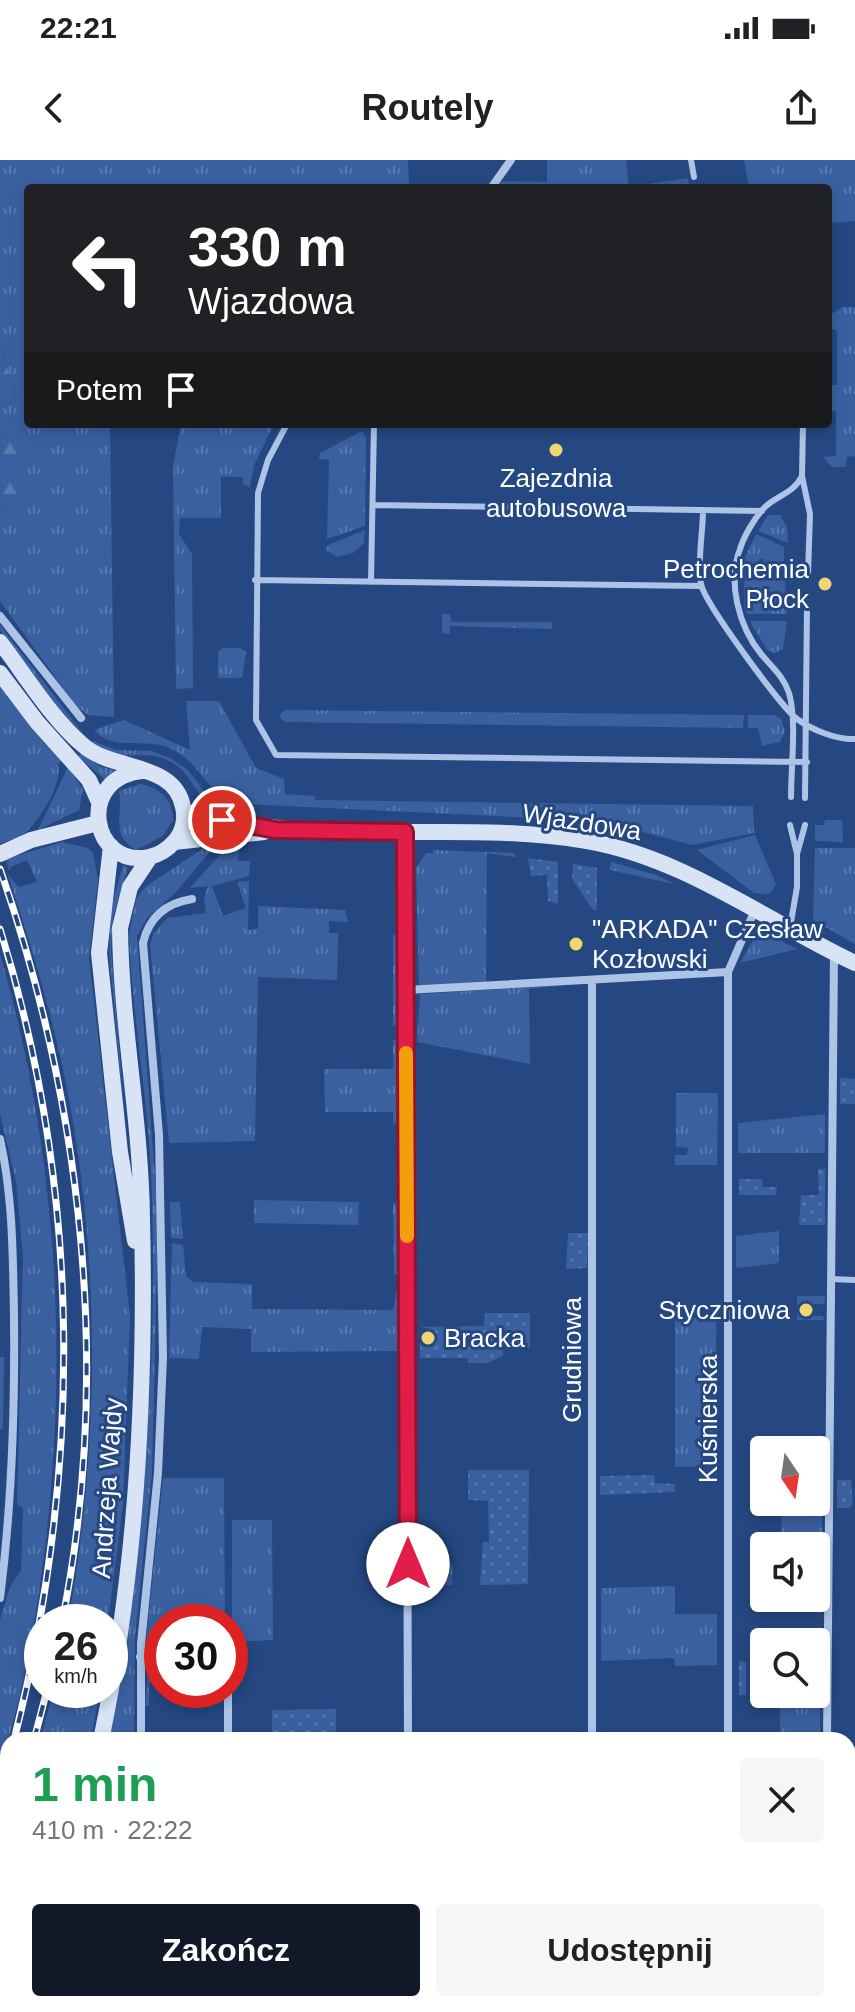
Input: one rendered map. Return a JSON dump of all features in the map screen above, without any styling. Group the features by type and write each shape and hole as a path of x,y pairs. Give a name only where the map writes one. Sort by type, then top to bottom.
{"main road":[{"path":"0,642 82,744 98,756 171,783 184,810 181,831 174,842"},
{"path":"0,673 37,722 89,780 99,802 98,823 111,846 133,857 150,857"},
{"path":"99,802 114,781 143,771"},
{"name":"Wjazdowa","path":"184,810 197,817 276,830"},
{"path":"0,854 40,837 98,823"},
{"name":"Wjazdowa","path":"174,842 276,830 546,836 604,844 669,864 789,931 855,963"},
{"name":"Andrzeja Wajdy","path":"102,1732 128,1542 142,1285 138,1137 120,928 130,887 150,857 174,842"},
{"name":"Andrzeja Wajdy","path":"111,846 99,953 120,1152 142,1285"}],"street":[{"path":"494,184 511,160"},
{"path":"0,616 81,718"},
{"path":"405,832 408,1732"},
{"path":"141,1732 140,1657 158,1473 163,1357 159,1135 143,943 150,922 159,912 172,903 192,899"},
{"name":"Kuśnierska","path":"728,1732 728,972 754,912"},
{"path":"827,1732 834,954"},
{"path":"406,990 728,972"},
{"name":"Grudniowa","path":"592,981 592,1732"},
{"path":"0,1139 9,1196 13,1281 11,1494 0,1598"},
{"path":"0,1493 11,1494"},
{"path":"140,1657 144,1656"},
{"path":"228,1708 228,1732"}],"lane":[{"path":"691,160 694,177"},
{"path":"285,428 260,481 255,580 256,720 276,755 807,762"},
{"path":"371,582 374,428"},
{"path":"803,428 802,476 809,506 808,574"},
{"path":"791,797 789,691 751,640 737,603 738,554 762,511 793,489 802,476"},
{"path":"373,505 762,511"},
{"path":"703,510 701,586 791,714 807,726 846,740 855,739"},
{"path":"255,580 701,586"},
{"path":"805,798 807,607"},
{"path":"790,825 797,854"},
{"path":"789,931 795,905 797,854 805,825"},
{"path":"831,1279 855,1280"}],"green space":[{"path":"0,160 408,160 409,184 24,184 24,428 110,428 114,717 88,715 77,707 0,601 0,509 10,512 20,431 0,438 0,405 17,400 0,344"},
{"path":"547,160 626,160 629,184 498,184 500,181 547,182"},
{"path":"744,160 855,160 855,221 832,223 832,184 748,184"},
{"path":"688,178 689,184 649,184"},
{"path":"843,307 855,307 855,456 847,457 846,467 832,467 823,457 836,456 836,411 832,410 832,385 837,385 837,331 832,329 832,314"},
{"path":"0,344 17,400 0,405"},
{"path":"180,428 272,428 254,465 250,487 243,484 243,477 221,477 221,518 180,518 179,534 192,554 193,688 176,689 173,466"},
{"path":"21,431 20,502 10,512 0,509 0,438"},
{"path":"362,431 366,438 365,526 327,539 329,460 319,459 320,453"},
{"path":"768,515 780,515 787,527 788,543 758,531"},
{"path":"365,530 364,543 353,553 338,557 327,551 326,546"},
{"path":"756,534 784,547 784,563 764,565 763,559 759,559 758,573 763,575 763,569 768,569 768,575 772,575 773,565 784,566 787,614 747,614 744,608 745,557"},
{"path":"442,614 450,614 451,622 552,622 552,629 450,626 450,634 442,633"},
{"path":"750,621 787,621 783,649 775,653 767,650"},
{"path":"0,625 85,736 50,700 0,631"},
{"path":"223,648 240,648 246,652 242,678 218,678 218,652"},
{"path":"0,686 61,761 49,802 37,820 23,835 0,843"},
{"path":"186,701 219,701 256,768 284,779 285,794 315,796 315,800 753,806 754,833 692,845 578,820 241,804 220,794 181,754 170,748 110,741 94,730 124,720 190,750"},
{"path":"285,710 744,715 743,728 284,722 279,715"},
{"path":"748,715 774,715 781,719 785,731 780,742 762,746 758,728 748,728"},
{"path":"93,741 116,750 151,751 170,758 188,770 218,810 204,800 183,772 169,761 150,756 115,754 89,743"},
{"path":"82,752 99,766 116,771 105,780 78,756"},
{"path":"68,767 83,790 79,810 38,830"},
{"path":"140,784 154,788 168,800 173,820 163,836 136,850 120,831 119,791"},
{"path":"825,820 842,820 843,842 815,841 815,825 824,825"},
{"path":"755,835 776,884 769,894 754,893 697,850"},
{"path":"62,842 88,848 93,853 98,880 89,958 130,1316 123,1504 110,1604 71,1604 79,1555 91,1419 92,1350 85,1213 65,1079 40,976 8,875 19,887 37,882 27,860 12,866 9,871 6,859"},
{"path":"210,844 216,845 174,894 147,918 137,936 158,1217 152,1473 135,1637 134,1732 110,1732 114,1708 128,1708 128,1620 146,1457 153,1314 151,1171 129,935 136,899 145,887"},
{"path":"241,846 237,861 250,861 249,876 212,886 223,916 246,908 237,882 249,881 248,930 258,929 258,906 345,910 348,922 329,921 329,933 338,933 337,980 258,977 255,1141 169,1143 150,944 154,933 167,918 206,913 204,899 208,886 190,888 225,849"},
{"path":"815,848 855,848 855,944 813,920"},
{"path":"433,850 513,853 516,857 487,853 486,983 419,986 416,868 426,853 433,853"},
{"path":"528,858 558,862 558,904 548,901 547,875 531,876"},
{"path":"611,862 656,875 691,892 674,884 610,870"},
{"path":"573,864 597,868 597,910 593,910 572,879"},
{"path":"123,865 128,867 113,918 111,950 133,1215 109,951 111,907"},
{"path":"758,932 764,933 797,949 740,963"},
{"path":"393,935 399,935 399,1023 393,1026"},
{"path":"0,954 20,1029 35,1106 53,1260 56,1338 51,1493 42,1571 37,1604 24,1604 24,1677 14,1718 10,1732 0,1732 0,1620 10,1587 21,1570 23,1508 17,1504 23,1258 16,1181 0,1114"},
{"path":"566,985 529,989 530,1064 417,1042 420,994"},
{"path":"393,1040 399,1040 399,1124 393,1123 393,1112 325,1112 324,1069 393,1069"},
{"path":"840,1078 855,1079 855,1104 840,1104"},
{"path":"676,1093 718,1093 717,1165 675,1165 675,1155 687,1155 688,1148 676,1147"},
{"path":"825,1114 825,1153 738,1153 738,1123"},
{"path":"818,1169 825,1169 825,1225 799,1225 801,1195 819,1195"},
{"path":"739,1179 762,1179 763,1187 777,1187 776,1195 739,1195"},
{"path":"254,1200 359,1202 358,1225 254,1223"},
{"path":"170,1202 180,1202 183,1239 171,1238"},
{"path":"393,1203 399,1203 400,1274 394,1274"},
{"path":"779,1231 779,1263 736,1268 736,1236"},
{"path":"568,1233 588,1233 587,1268 566,1269"},
{"path":"172,1243 183,1245 186,1276 193,1282 252,1284 252,1309 393,1310 397,1289 399,1351 251,1352 251,1329 202,1327 199,1359 169,1358"},
{"path":"797,1296 825,1296 824,1304 800,1305 800,1316 823,1316 824,1320 797,1320"},
{"path":"485,1313 530,1313 530,1348 503,1348 503,1356 487,1363 468,1363 467,1358 420,1358 420,1342 433,1342 434,1330 420,1327 484,1326"},
{"path":"675,1318 716,1318 717,1466 675,1467"},
{"path":"0,1357 4,1357 3,1429 0,1429"},
{"path":"468,1470 529,1470 528,1584 480,1585 483,1542 489,1542 488,1501 468,1500"},
{"path":"654,1475 655,1483 675,1484 675,1492 600,1495 600,1476"},
{"path":"163,1478 224,1478 225,1604 150,1604"},
{"path":"837,1480 851,1480 853,1504 849,1508 837,1508"},
{"path":"782,1516 822,1516 822,1532 781,1532"},
{"path":"232,1520 272,1520 273,1640 248,1641 248,1604 232,1604"},
{"path":"373,1540 394,1540 393,1562 378,1563"},
{"path":"420,1555 445,1555 445,1564 453,1565 452,1585 420,1585"},
{"path":"675,1586 675,1614 717,1614 717,1665 675,1666 674,1658 601,1661 601,1588"},
{"path":"739,1661 746,1662 746,1695 739,1695"},
{"path":"49,1708 97,1708 92,1732 42,1732"},
{"path":"780,1708 820,1708 820,1732 780,1732"},
{"path":"336,1709 336,1732 272,1732 272,1710"}],"railway":[{"path":"0,869 29,959 52,1052 69,1146 81,1241 86,1337 85,1433 77,1528 65,1604"},
{"path":"0,929 27,1029 47,1130 59,1232 64,1334 61,1436 52,1538 36,1639 16,1732"},
{"path":"36,1732 42,1708"}],"slow traffic":[{"path":"406,1053 407,1236"}],"place":[{"name":"Zajezdnia autobusowa","path":"556,450"},
{"name":"Petrochemia Płock","path":"825,584"},
{"name":"\"ARKADA\" Czesław Kozłowski","path":"576,944"},
{"name":"Styczniowa","path":"806,1310"},
{"name":"Bracka","path":"428,1338"}],"route":[{"path":"222,820 276,830 405,832 408,1564"}]}
